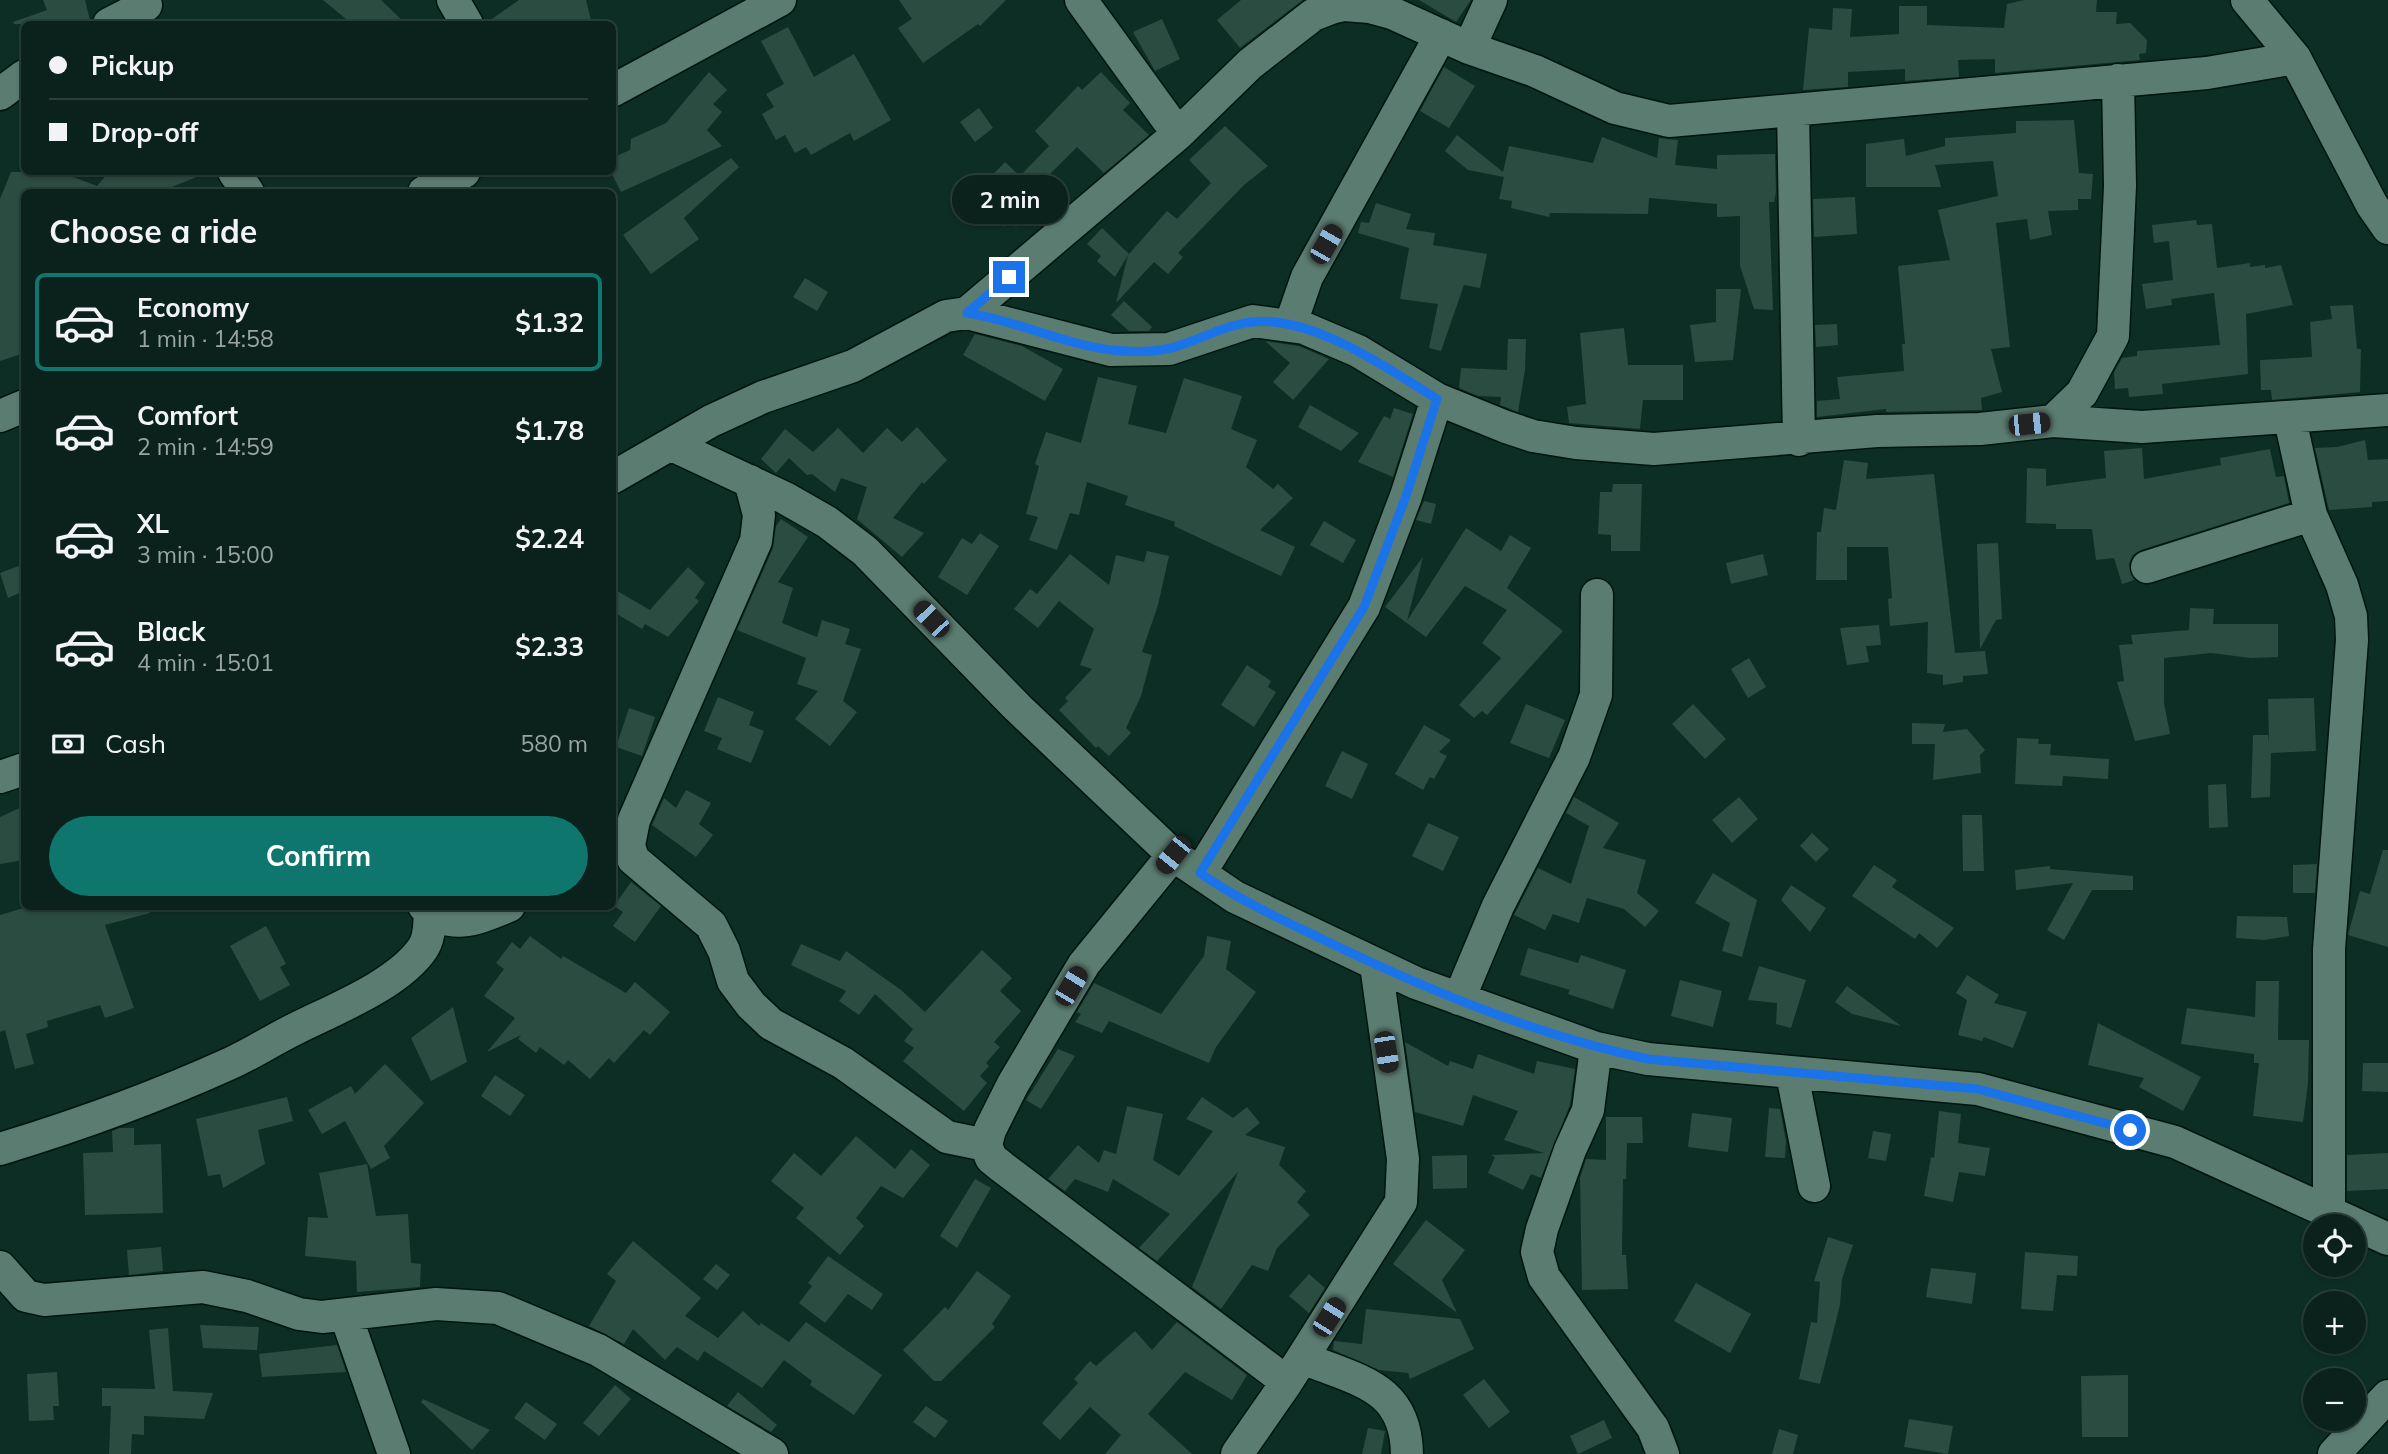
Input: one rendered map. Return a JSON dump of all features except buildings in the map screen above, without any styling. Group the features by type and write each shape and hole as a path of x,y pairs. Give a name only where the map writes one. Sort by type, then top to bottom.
{"street":[{"path":"453,0 465,21"},
{"path":"616,89 780,0"},
{"path":"1081,0 1178,134"},
{"path":"1290,326 1307,276 1455,41 1491,0"},
{"path":"2247,0 2295,58 2372,205 2388,228"},
{"path":"967,313 1178,134 1258,57 1313,15 1344,5 1370,7 1535,71 1642,117 1669,121 2207,73 2295,58"},
{"path":"118,21 149,10"},
{"path":"0,94 21,78"},
{"path":"2053,421 2082,393 2113,336 2120,186 2118,80"},
{"path":"1793,111 1799,440"},
{"path":"435,189 459,175"},
{"path":"616,473 672,445 711,421 763,397 853,366 946,316 967,313 1111,350 1169,349 1253,321 1304,328 1358,351 1437,399 1533,436 1576,443 1654,449 1799,440 1877,431 1980,429 2053,421 2142,427 2290,419 2388,410"},
{"path":"1200,873 1364,607 1406,496 1437,399"},
{"path":"0,416 21,408"},
{"path":"2290,419 2311,515 2342,585 2351,616 2352,640 2329,949 2329,1211"},
{"path":"672,445 750,481 827,522 865,551 1017,707 1173,855 1235,897 1376,965 1460,999 1596,1048 1648,1059 1978,1089 2175,1142 2388,1239"},
{"path":"750,481 759,515 756,541 634,820 623,863 711,925 724,951 733,981 751,1005 771,1024 843,1063 947,1137 986,1145"},
{"path":"2147,567 2311,515"},
{"path":"1460,999 1497,906 1574,757 1596,695 1597,595"},
{"path":"0,777 21,770"},
{"path":"1173,855 1084,964 989,1130 986,1145 991,1158 1295,1370 1378,1390 1395,1404 1403,1420 1408,1454"},
{"path":"0,1149 71,1127 166,1091 234,1062 350,1002 389,978 423,948 429,933 427,910"},
{"path":"429,910 447,921 468,922 499,910"},
{"path":"1237,1454 1295,1370 1394,1215 1403,1188 1403,1160 1376,965"},
{"path":"1596,1048 1588,1110 1565,1163 1537,1252 1544,1277 1653,1428 1662,1454"},
{"path":"1792,1074 1814,1186"},
{"path":"0,1267 26,1296 44,1300 203,1287 247,1296 299,1314 346,1316 436,1304 498,1308 598,1350 772,1454"},
{"path":"346,1316 394,1454"},
{"path":"2334,1454 2388,1395"}],"route":[{"path":"1009,277 967,313 1111,350 1169,349 1253,321 1304,328 1358,351 1437,399 1406,496 1364,607 1200,873 1235,897 1416,983 1596,1048 1648,1059 1978,1089 2130,1130"}]}
